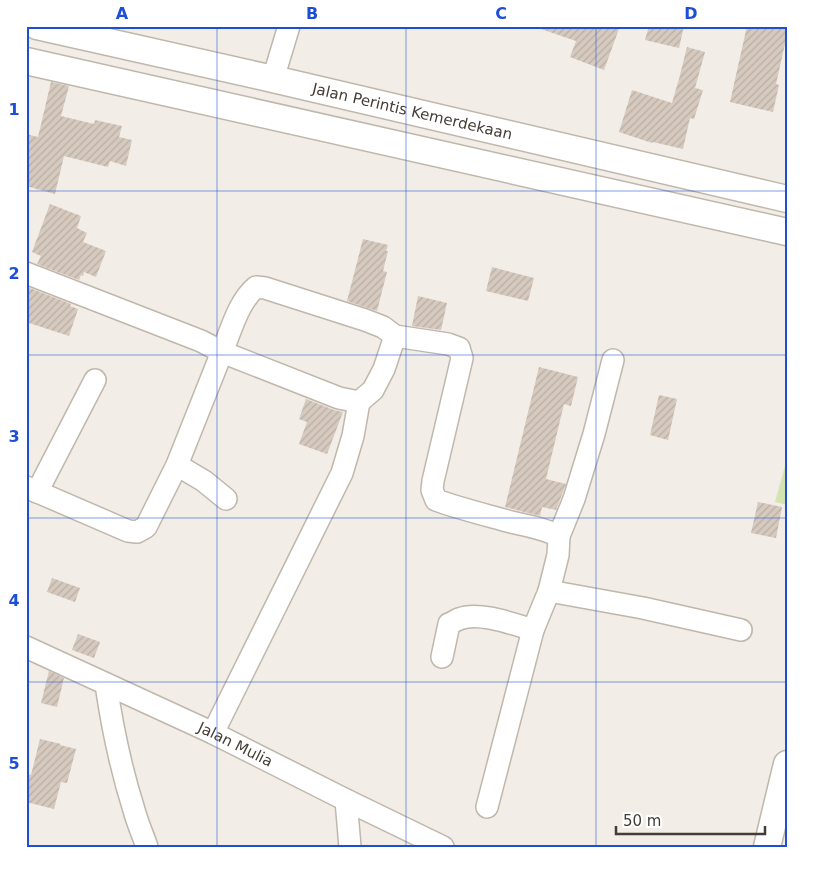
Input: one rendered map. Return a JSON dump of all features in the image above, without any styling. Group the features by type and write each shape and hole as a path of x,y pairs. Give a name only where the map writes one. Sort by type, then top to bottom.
{"street":[{"name":"Jalan Perintis Kemerdekaan","path":"37,26 104,34 272,79 787,199"},
{"path":"272,79 289,26"},
{"path":"26,61 787,232"},
{"path":"26,273 201,341 222,352 339,398 359,402"},
{"path":"95,380 31,490 128,531 137,532 146,527 178,465 240,307 248,294 256,287 265,288 365,320 383,327 395,336 448,344 459,348 462,358 433,480 432,490 436,500 450,506 544,529 559,536"},
{"path":"213,734 342,474 353,436 359,402 373,390 384,369 395,336"},
{"path":"487,807 533,630 549,591 558,556 559,536 574,499 614,360"},
{"path":"178,465 204,481 226,499"},
{"path":"549,591 643,608 672,616 742,630"},
{"path":"442,657 449,624 460,618 478,616 533,630"},
{"name":"Jalan Mulia","path":"26,647 213,734 443,847"},
{"path":"106,684 121,766 147,847"},
{"path":"767,847 787,764"},
{"path":"346,800 350,847"}],"green space":[{"path":"787,459 787,505 775,502"}],"building":[{"path":"541,26 620,26 604,70 570,57 576,41 541,29"},
{"path":"649,26 684,26 679,48 645,40"},
{"path":"747,26 787,26 787,35 776,84 779,85 773,112 730,102"},
{"path":"687,47 705,52 695,88 703,90 694,119 690,118 683,149 652,143 619,132 632,90 672,103"},
{"path":"51,82 69,86 61,116 94,124 95,120 122,126 119,137 132,140 126,166 110,161 108,167 64,156 55,194 26,186 26,134 38,137"},
{"path":"50,204 81,216 77,228 87,233 83,242 106,251 96,277 84,272 79,280 37,264 41,256 32,252"},
{"path":"363,239 388,245 383,271 387,272 377,311 347,301"},
{"path":"492,267 534,278 528,301 486,291"},
{"path":"27,287 71,304 70,306 78,309 69,336 26,322"},
{"path":"418,296 447,303 441,330 412,326"},
{"path":"539,367 578,377 571,406 564,404 546,479 566,484 556,510 542,507 540,516 505,507"},
{"path":"659,395 677,399 668,440 650,435"},
{"path":"306,399 343,412 327,454 299,444 307,422 299,419"},
{"path":"758,502 782,507 776,538 751,533"},
{"path":"52,578 80,588 75,602 47,592"},
{"path":"78,634 100,642 94,658 72,650"},
{"path":"49,671 64,678 57,707 41,703"},
{"path":"40,739 76,749 67,783 61,782 54,809 26,802 26,774 31,775"}]}
